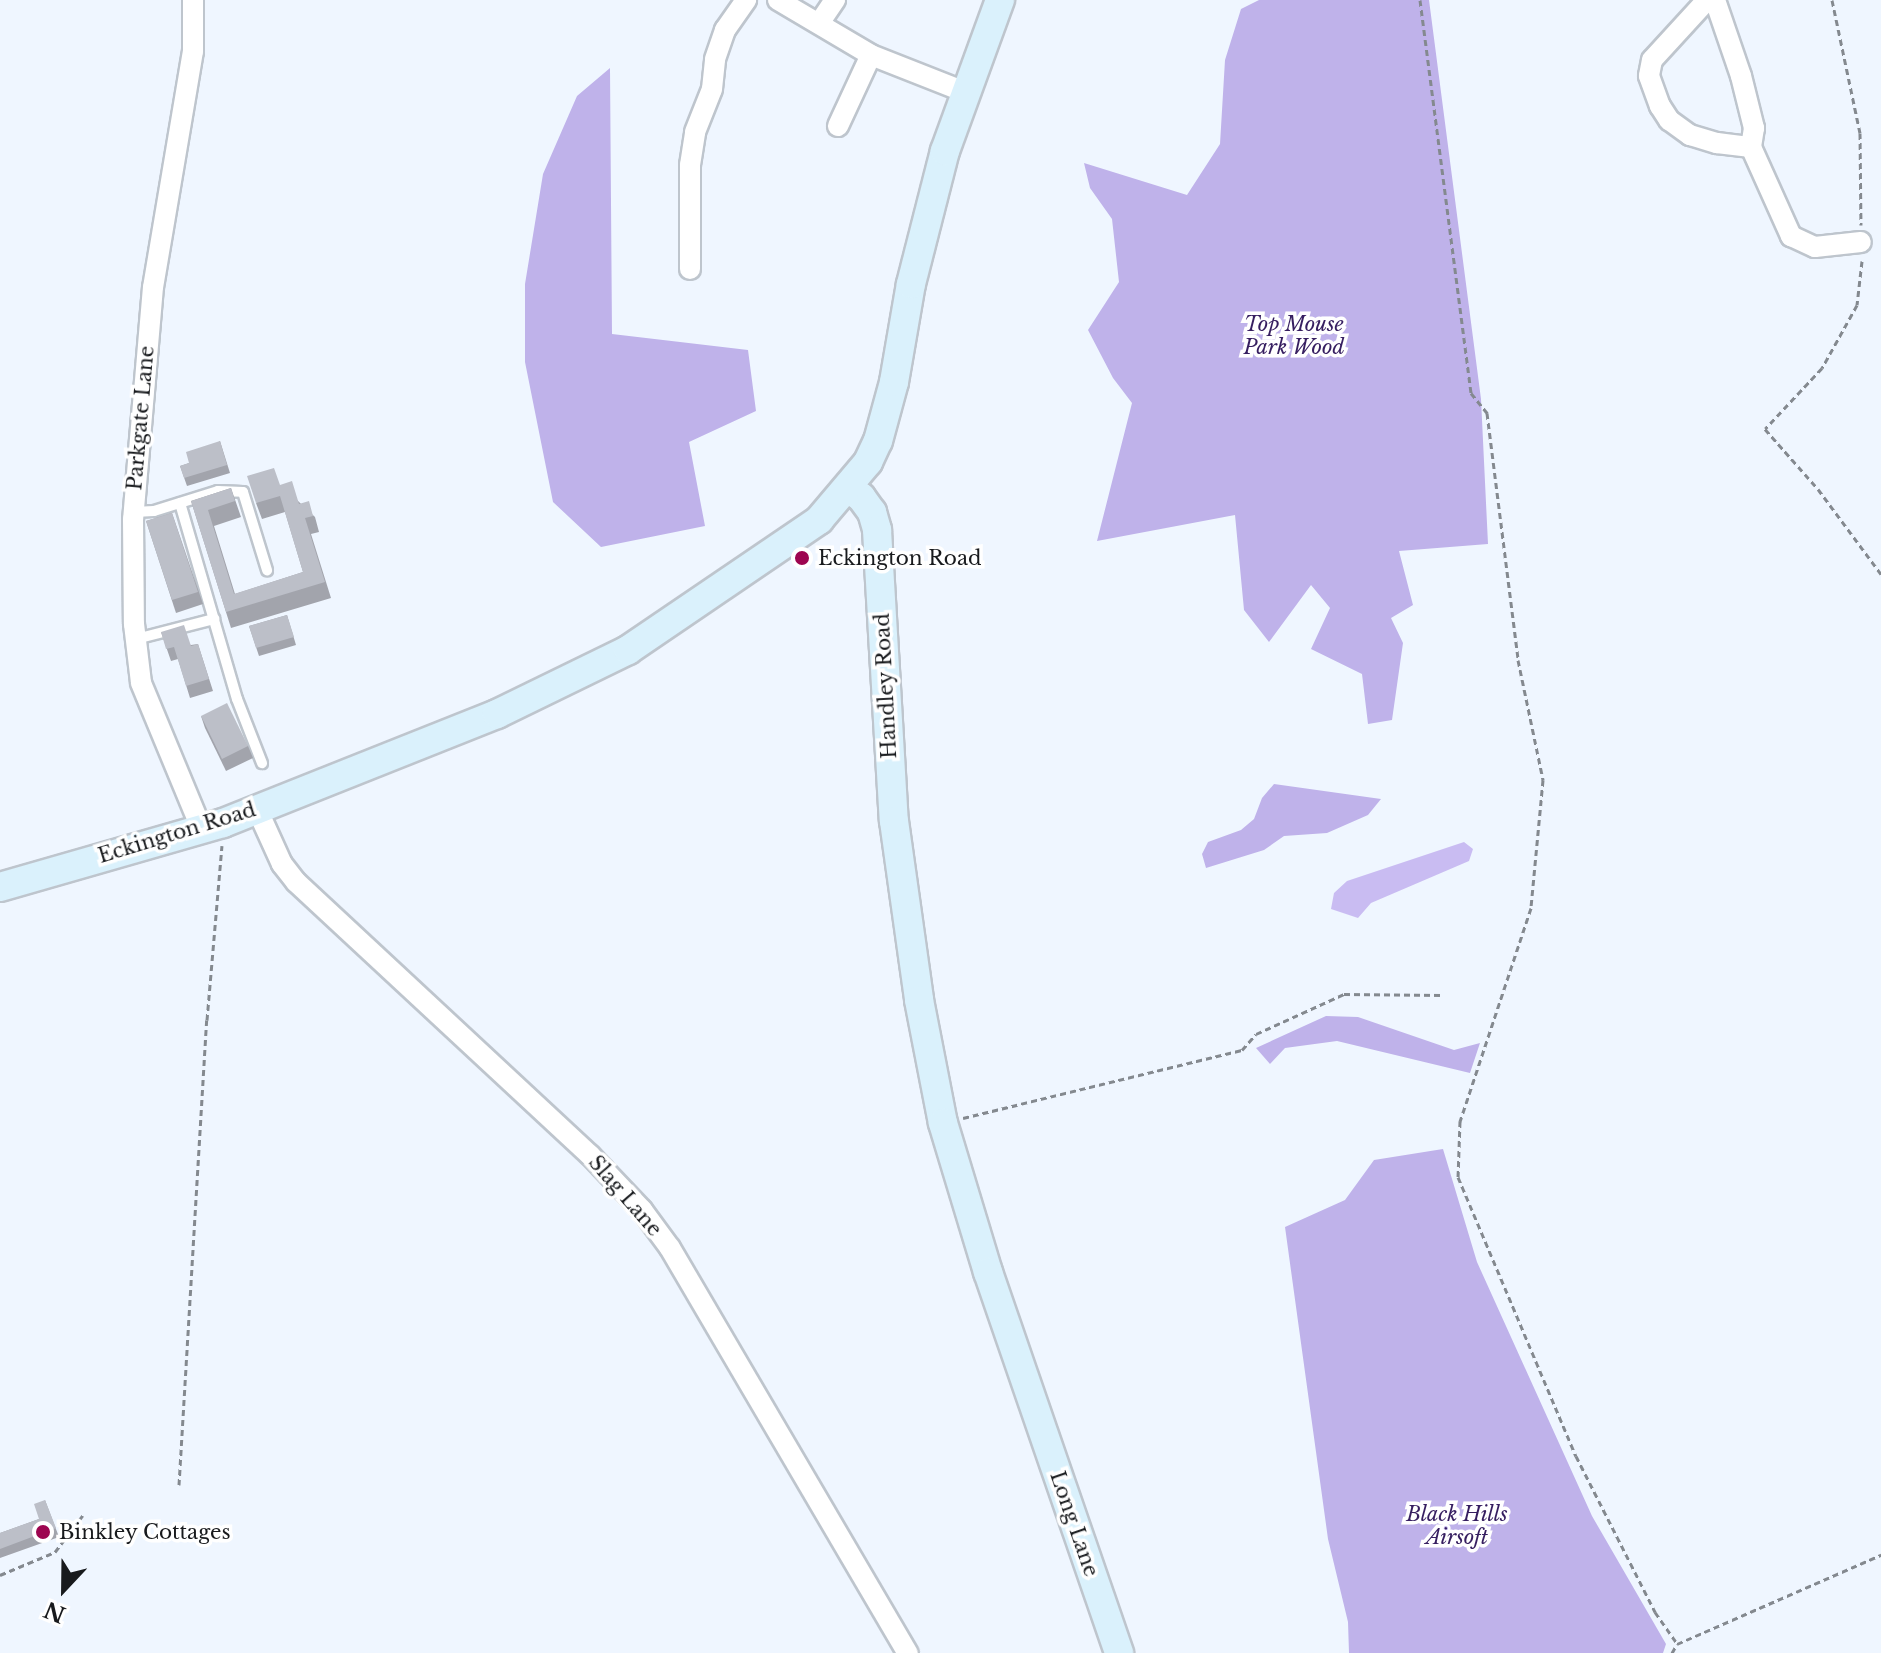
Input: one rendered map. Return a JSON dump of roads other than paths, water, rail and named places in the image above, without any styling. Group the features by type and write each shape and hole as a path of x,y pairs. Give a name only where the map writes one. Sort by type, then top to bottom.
{"main road":[{"path":"847,488 868,462 887,414 911,284 965,92 1000,0"},
{"name":"Eckington Road","path":"0,887 212,825 497,714 628,650 819,520 847,488"},
{"name":"Handley Road","path":"847,488 861,497 872,512 877,530 894,821 919,1000 943,1123 1029,1395"},
{"name":"Long Lane","path":"1029,1395 1119,1653"}],"street":[{"name":"Parkgate Lane","path":"193,0 193,51 153,287 134,512 136,639 141,683 212,825"},
{"path":"690,269 690,165 695,132 712,89 715,59 725,30 746,0"},
{"path":"778,0 820,22 871,55 965,92"},
{"path":"820,22 835,0"},
{"path":"1707,0 1662,46 1652,60 1649,76 1669,120 1690,135 1717,143 1751,147"},
{"path":"1715,0 1741,76 1754,128 1751,147 1791,236 1815,247 1861,242"},
{"path":"838,126 871,55"},
{"name":"Slag Lane","path":"257,809 282,864 296,882 590,1155 642,1210 686,1275 908,1653"}],"lane":[{"path":"134,512 180,503 218,491 243,492 267,570"},
{"path":"180,503 237,699 262,763"},
{"path":"136,639 214,619"}],"place":[{"name":"Eckington Road","path":"802,558"},
{"name":"Binkley Cottages","path":"43,1532"}],"park label":[{"name":"Top Mouse Park Wood","path":"1294,336"},
{"name":"Black Hills Airsoft","path":"1457,1526"}]}
